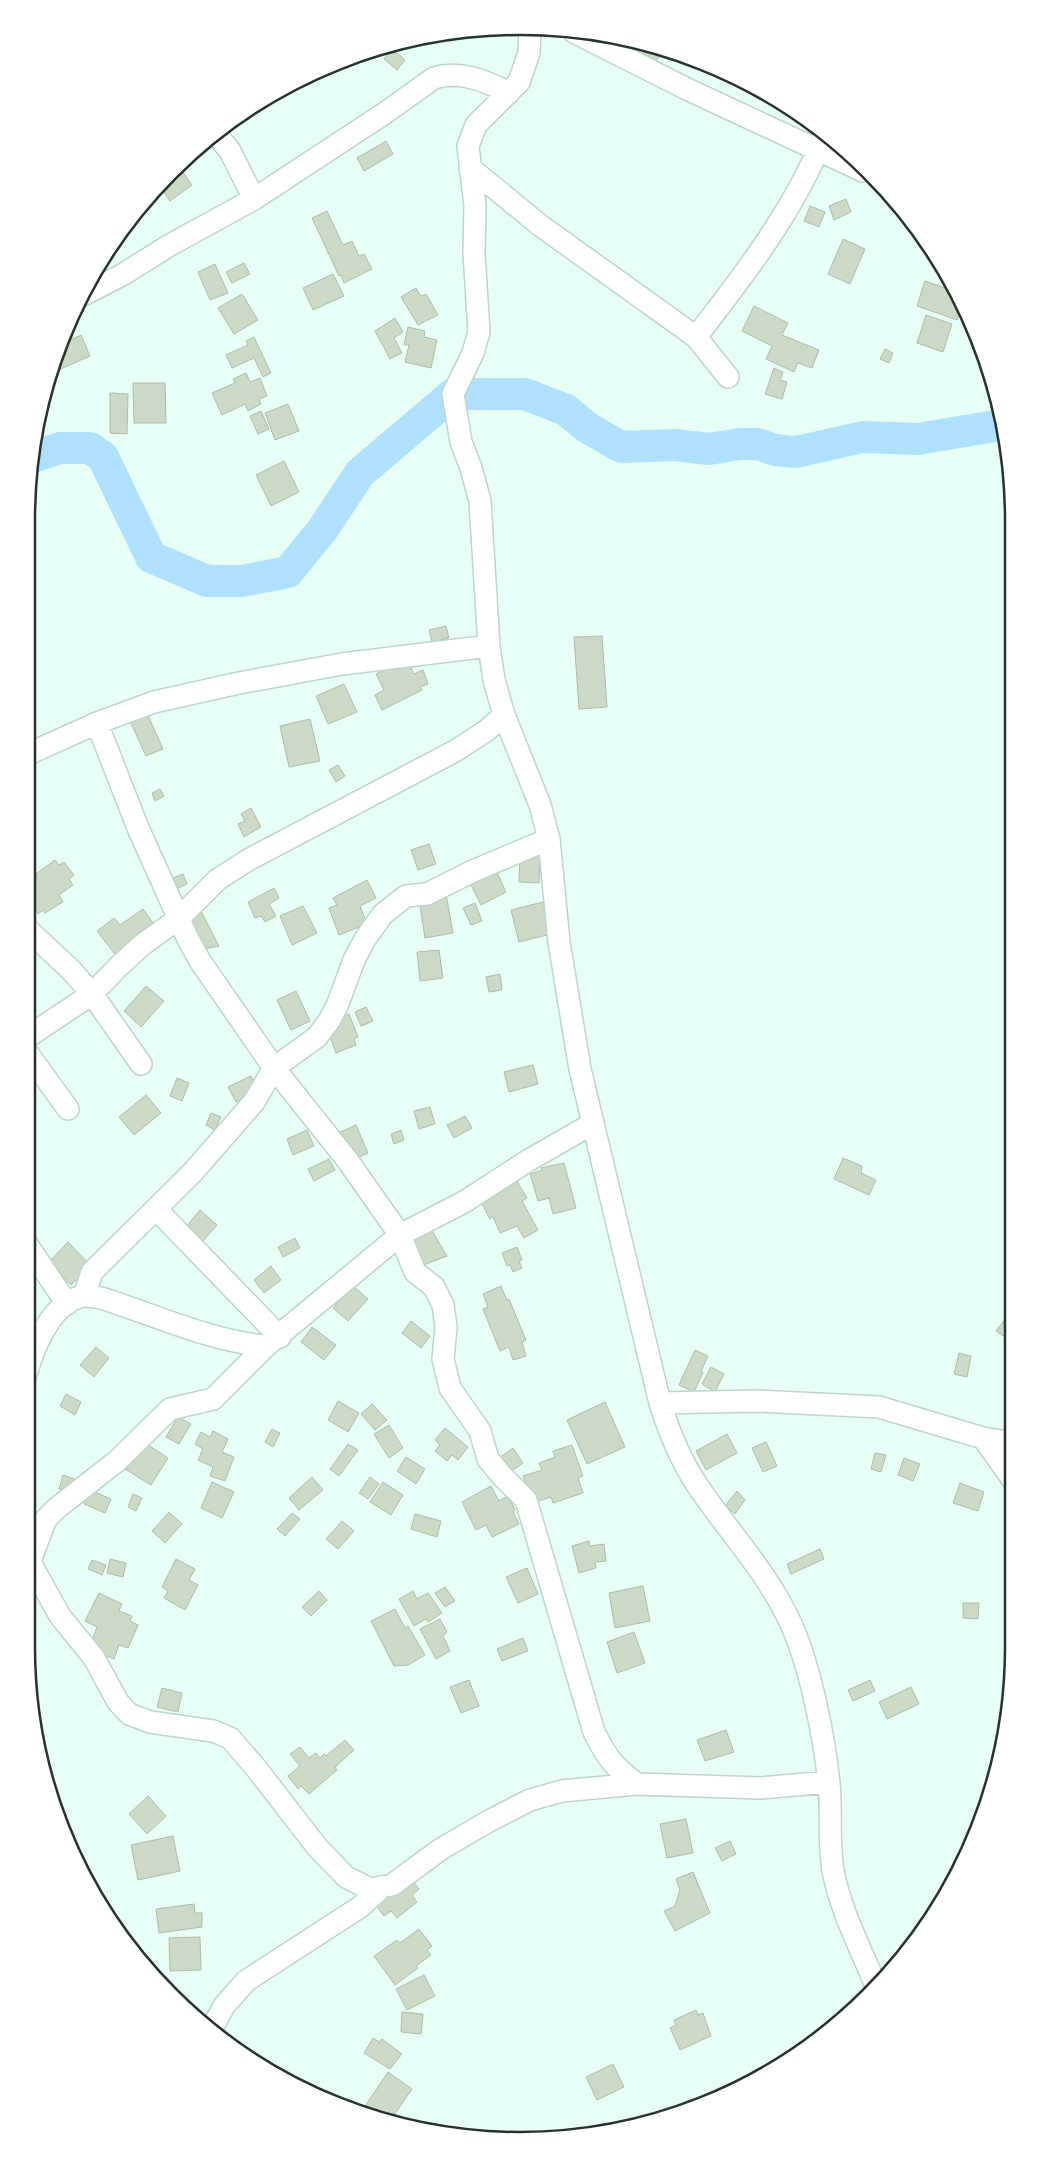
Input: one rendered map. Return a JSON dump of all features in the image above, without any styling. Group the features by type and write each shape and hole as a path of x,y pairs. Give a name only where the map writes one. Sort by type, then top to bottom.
{"street":[{"path":"530,35 529,53 519,82 476,125 468,146 475,206 474,253 479,332 474,353 453,394 461,442 471,468 480,501 489,646 494,680 504,715 528,770 549,839 559,942 580,1069 660,1403 670,1434 689,1471 772,1589 792,1626 808,1674 829,1782 832,1821 830,1845 833,1871 842,1903 873,1979"},
{"path":"590,40 662,77 822,142 837,153"},
{"path":"93,290 254,199 385,113 434,78 442,75 462,76 486,81 508,93"},
{"path":"220,139 230,151 254,199"},
{"path":"696,337 738,283 778,225 822,142"},
{"path":"470,168 541,226 696,337 728,377"},
{"path":"35,751 97,723 154,702 239,682 342,664 489,646"},
{"path":"35,1032 92,994 142,945 178,919 217,880 248,860 455,751 486,731 504,715"},
{"path":"97,723 138,828 178,919 200,960 274,1068 348,1161 400,1235 415,1272 434,1287 443,1305 446,1327 443,1358 450,1388 480,1431 488,1459 526,1500 594,1732 605,1754 616,1769 637,1784"},
{"path":"35,1346 42,1331 57,1312 75,1300 92,1272 157,1210 254,1102 274,1068 317,1037 329,1021 354,960 365,939 383,914 406,896 427,894 473,871 549,839"},
{"path":"35,936 71,970 92,994 141,1064"},
{"path":"35,1064 68,1109"},
{"path":"35,1546 46,1519 57,1508 117,1461 170,1409 213,1399 273,1342 400,1235 464,1202 529,1160 592,1124"},
{"path":"157,1210 273,1342"},
{"path":"35,1253 75,1300"},
{"path":"75,1300 102,1298 213,1335 250,1345 273,1342"},
{"path":"660,1403 757,1401 880,1407 983,1438 1005,1442"},
{"path":"983,1438 1005,1469"},
{"path":"35,1575 60,1616 94,1658 118,1702 129,1714 150,1722 213,1730 230,1738 256,1768 317,1847 346,1878 370,1890 392,1885 441,1849 530,1800 562,1791 637,1784 761,1788 829,1782"},
{"path":"214,2024 224,2006 246,1982 360,1907 381,1888"}],"building":[{"path":"644,51 659,56 655,64 641,57"},
{"path":"395,52 405,60 397,70 384,59 388,54"},
{"path":"386,141 393,154 364,171 357,158"},
{"path":"182,172 192,185 170,201 163,191"},
{"path":"846,199 851,212 834,220 829,206"},
{"path":"810,206 825,212 819,227 804,221"},
{"path":"327,211 343,245 352,241 359,256 364,254 372,269 344,283 312,218"},
{"path":"843,239 865,249 850,284 828,274"},
{"path":"244,263 250,274 232,283 226,272"},
{"path":"215,264 228,293 210,300 198,272"},
{"path":"333,274 344,296 313,310 303,288"},
{"path":"925,281 946,288 959,314 957,320 917,306"},
{"path":"416,288 421,296 426,294 438,315 418,325 401,297"},
{"path":"242,294 258,320 234,334 218,308"},
{"path":"754,306 788,323 782,335 819,350 812,368 798,363 794,372 766,359 772,346 742,331"},
{"path":"926,315 952,324 943,352 917,343"},
{"path":"395,318 403,332 394,338 402,353 390,359 375,331"},
{"path":"408,327 425,331 424,337 437,340 431,368 405,362 409,345 404,345"},
{"path":"81,335 90,356 59,370 61,364 70,340"},
{"path":"254,337 271,373 263,377 254,358 232,368 226,355 248,345 246,341"},
{"path":"885,349 893,353 889,363 880,359"},
{"path":"774,368 783,372 780,380 787,382 782,399 765,394"},
{"path":"246,373 250,382 260,378 267,396 259,399 261,404 248,411 245,404 222,415 212,393 235,383 233,379"},
{"path":"133,383 165,383 166,423 134,423"},
{"path":"110,393 128,394 127,434 110,433"},
{"path":"288,404 299,431 275,440 265,413"},
{"path":"261,411 269,429 258,434 250,416"},
{"path":"284,461 299,492 271,506 256,475"},
{"path":"446,626 449,638 432,642 429,630"},
{"path":"602,636 607,707 579,709 574,637"},
{"path":"406,659 414,674 423,670 428,684 420,687 422,690 382,710 375,695 384,690 376,674"},
{"path":"344,684 357,712 328,724 316,696"},
{"path":"147,713 163,749 146,756 130,721"},
{"path":"310,719 320,761 289,767 280,726"},
{"path":"338,765 345,776 336,782 329,770"},
{"path":"160,789 164,796 155,801 152,793"},
{"path":"251,808 261,827 244,837 238,824 245,821 241,814"},
{"path":"429,844 436,864 418,870 411,850"},
{"path":"520,854 540,855 539,883 519,882"},
{"path":"55,860 59,865 64,862 74,875 69,879 73,885 59,895 63,902 45,913 43,910 38,914 35,910 36,874"},
{"path":"496,870 506,892 481,905 470,883"},
{"path":"183,874 187,884 178,888 173,878"},
{"path":"367,880 376,898 360,906 367,924 339,935 329,908 337,905 333,898"},
{"path":"274,888 279,898 269,904 276,916 265,922 261,916 255,918 248,902"},
{"path":"446,894 453,933 425,938 419,899"},
{"path":"543,902 551,934 519,942 511,910"},
{"path":"475,903 482,921 471,925 463,908"},
{"path":"303,906 317,933 292,945 280,916"},
{"path":"143,909 153,923 131,939 135,945 118,958 97,931 114,918 120,925"},
{"path":"201,911 219,946 199,950 188,917"},
{"path":"439,950 443,978 420,981 417,952"},
{"path":"500,974 502,990 489,992 486,977"},
{"path":"146,986 164,1001 141,1027 124,1011"},
{"path":"296,991 310,1021 291,1030 277,1000"},
{"path":"366,1007 373,1021 361,1026 355,1012"},
{"path":"349,1014 358,1037 354,1039 356,1045 336,1053 329,1034 329,1023"},
{"path":"533,1065 538,1084 509,1092 504,1072"},
{"path":"251,1076 259,1091 236,1102 228,1087"},
{"path":"177,1078 189,1083 182,1101 170,1096"},
{"path":"146,1095 161,1113 134,1135 119,1117"},
{"path":"430,1107 435,1124 419,1129 414,1111"},
{"path":"211,1113 221,1117 215,1130 206,1125"},
{"path":"465,1116 472,1128 454,1138 447,1125"},
{"path":"356,1125 368,1153 349,1162 336,1134"},
{"path":"307,1130 314,1146 293,1155 287,1139"},
{"path":"401,1130 404,1140 394,1144 391,1134"},
{"path":"843,1158 862,1166 861,1173 876,1180 869,1195 834,1179"},
{"path":"329,1159 335,1170 314,1181 308,1169"},
{"path":"564,1163 576,1208 553,1214 549,1198 538,1201 530,1174 542,1170 541,1168"},
{"path":"516,1180 527,1198 522,1201 538,1230 524,1238 517,1226 500,1233 493,1217 490,1219 480,1200"},
{"path":"200,1210 217,1225 202,1242 185,1228"},
{"path":"431,1229 447,1256 418,1267 406,1239"},
{"path":"295,1238 300,1248 283,1257 278,1247"},
{"path":"68,1242 91,1266 71,1285 48,1263"},
{"path":"517,1247 522,1260 519,1261 522,1268 513,1272 510,1265 507,1266 502,1253"},
{"path":"271,1266 281,1280 264,1293 254,1280"},
{"path":"352,1285 368,1299 348,1321 333,1308"},
{"path":"501,1286 507,1300 509,1299 526,1340 522,1342 526,1356 513,1360 509,1347 500,1351 483,1309 488,1307 483,1294"},
{"path":"1005,1319 1005,1337 996,1331"},
{"path":"411,1321 430,1336 421,1348 402,1333"},
{"path":"312,1327 336,1345 324,1360 301,1342"},
{"path":"96,1347 109,1358 94,1377 80,1365"},
{"path":"695,1350 708,1356 694,1392 679,1385"},
{"path":"959,1353 971,1356 967,1377 954,1374"},
{"path":"711,1367 724,1374 715,1392 702,1384"},
{"path":"66,1394 81,1402 75,1415 60,1406"},
{"path":"338,1401 359,1413 348,1432 328,1420"},
{"path":"605,1402 625,1447 587,1464 567,1420"},
{"path":"372,1404 387,1420 375,1430 361,1414"},
{"path":"178,1417 191,1424 179,1444 166,1437"},
{"path":"389,1425 403,1448 389,1458 374,1434"},
{"path":"445,1428 468,1447 458,1460 452,1455 447,1461 435,1451 440,1445 435,1440"},
{"path":"272,1429 280,1433 273,1447 265,1442"},
{"path":"213,1431 228,1439 222,1452 234,1457 225,1481 210,1476 213,1467 198,1460 203,1449 195,1444 201,1432 210,1437"},
{"path":"727,1434 737,1453 706,1470 696,1451"},
{"path":"142,1441 168,1458 151,1485 125,1469"},
{"path":"766,1442 777,1466 763,1472 752,1448"},
{"path":"348,1444 358,1450 339,1476 330,1469"},
{"path":"572,1445 583,1476 578,1478 583,1493 553,1503 551,1497 532,1503 523,1476 542,1470 539,1463 555,1457 553,1451"},
{"path":"513,1448 523,1463 505,1476 495,1461"},
{"path":"875,1453 886,1455 881,1472 871,1469"},
{"path":"406,1457 425,1469 416,1484 397,1471"},
{"path":"904,1458 920,1464 913,1481 898,1475"},
{"path":"63,1475 77,1480 73,1493 59,1489"},
{"path":"312,1477 323,1490 299,1510 289,1498"},
{"path":"370,1477 379,1484 368,1499 359,1493"},
{"path":"212,1482 234,1492 222,1518 201,1508"},
{"path":"383,1482 403,1495 391,1515 370,1502"},
{"path":"960,1483 984,1492 978,1511 953,1503"},
{"path":"491,1486 499,1501 508,1496 519,1524 492,1537 486,1525 476,1530 462,1502"},
{"path":"90,1490 111,1499 105,1513 84,1504"},
{"path":"737,1491 745,1500 735,1514 725,1506"},
{"path":"133,1494 142,1498 136,1511 128,1507"},
{"path":"169,1512 182,1524 165,1543 152,1531"},
{"path":"292,1513 300,1519 285,1536 277,1529"},
{"path":"415,1514 441,1521 437,1537 411,1529"},
{"path":"342,1521 354,1531 338,1549 326,1539"},
{"path":"589,1541 590,1546 604,1544 606,1561 595,1562 596,1568 579,1573 572,1546"},
{"path":"820,1549 824,1559 791,1574 787,1564"},
{"path":"110,1559 126,1563 123,1577 107,1573"},
{"path":"176,1559 195,1569 189,1580 198,1585 185,1610 164,1598 168,1591 162,1587"},
{"path":"92,1560 106,1565 102,1575 88,1569"},
{"path":"527,1568 538,1594 518,1603 506,1577"},
{"path":"643,1586 650,1621 615,1628 609,1593"},
{"path":"445,1587 455,1601 445,1607 435,1593"},
{"path":"319,1591 327,1600 311,1616 302,1607"},
{"path":"413,1591 417,1599 428,1593 442,1613 428,1622 426,1619 414,1626 399,1599"},
{"path":"99,1593 122,1604 119,1611 132,1616 130,1621 138,1625 128,1648 119,1645 114,1659 89,1648 97,1627 85,1621"},
{"path":"963,1603 979,1603 978,1619 963,1618"},
{"path":"395,1609 405,1628 408,1626 425,1655 408,1665 394,1666 371,1621"},
{"path":"440,1619 447,1632 443,1636 450,1651 436,1659 420,1629"},
{"path":"634,1632 645,1663 617,1673 607,1642"},
{"path":"523,1638 528,1651 502,1661 497,1649"},
{"path":"469,1680 479,1706 461,1713 450,1687"},
{"path":"870,1680 875,1691 853,1701 848,1690"},
{"path":"911,1687 919,1704 887,1719 879,1702"},
{"path":"162,1688 182,1693 178,1712 157,1707"},
{"path":"726,1730 734,1752 705,1761 697,1740"},
{"path":"345,1740 354,1750 335,1767 337,1770 309,1794 301,1786 298,1789 288,1776 300,1766 290,1754 300,1747 309,1758 316,1753 320,1758 324,1754 326,1756"},
{"path":"148,1796 166,1816 147,1834 129,1814"},
{"path":"686,1819 693,1853 667,1858 660,1824"},
{"path":"173,1836 180,1871 138,1880 131,1845"},
{"path":"730,1841 736,1854 722,1861 715,1848"},
{"path":"693,1872 710,1913 675,1931 664,1911 675,1906 680,1890 676,1879"},
{"path":"410,1878 419,1889 412,1895 417,1902 397,1918 391,1911 384,1916 376,1905"},
{"path":"194,1904 195,1913 202,1913 202,1927 159,1933 156,1909"},
{"path":"419,1929 432,1946 427,1950 431,1955 416,1966 418,1968 395,1985 374,1956 397,1940 400,1943"},
{"path":"200,1937 201,1970 170,1971 169,1938"},
{"path":"424,1975 435,1996 407,2010 396,1989"},
{"path":"696,2010 698,2015 703,2013 711,2036 680,2050 670,2028 676,2025 674,2020"},
{"path":"402,2012 423,2014 421,2034 401,2032"},
{"path":"373,2038 379,2042 382,2039 402,2054 390,2069 364,2053"},
{"path":"613,2064 624,2087 597,2100 586,2077"},
{"path":"388,2072 412,2089 394,2115 365,2106"}],"waterway":[{"path":"39,455 60,448 90,448 103,457 151,557 207,581 242,581 288,572 323,529 360,473 453,394 525,394 566,410 588,428 621,447 675,445 709,449 740,444 758,444 775,450 796,452 863,437 917,439 996,426"}]}
